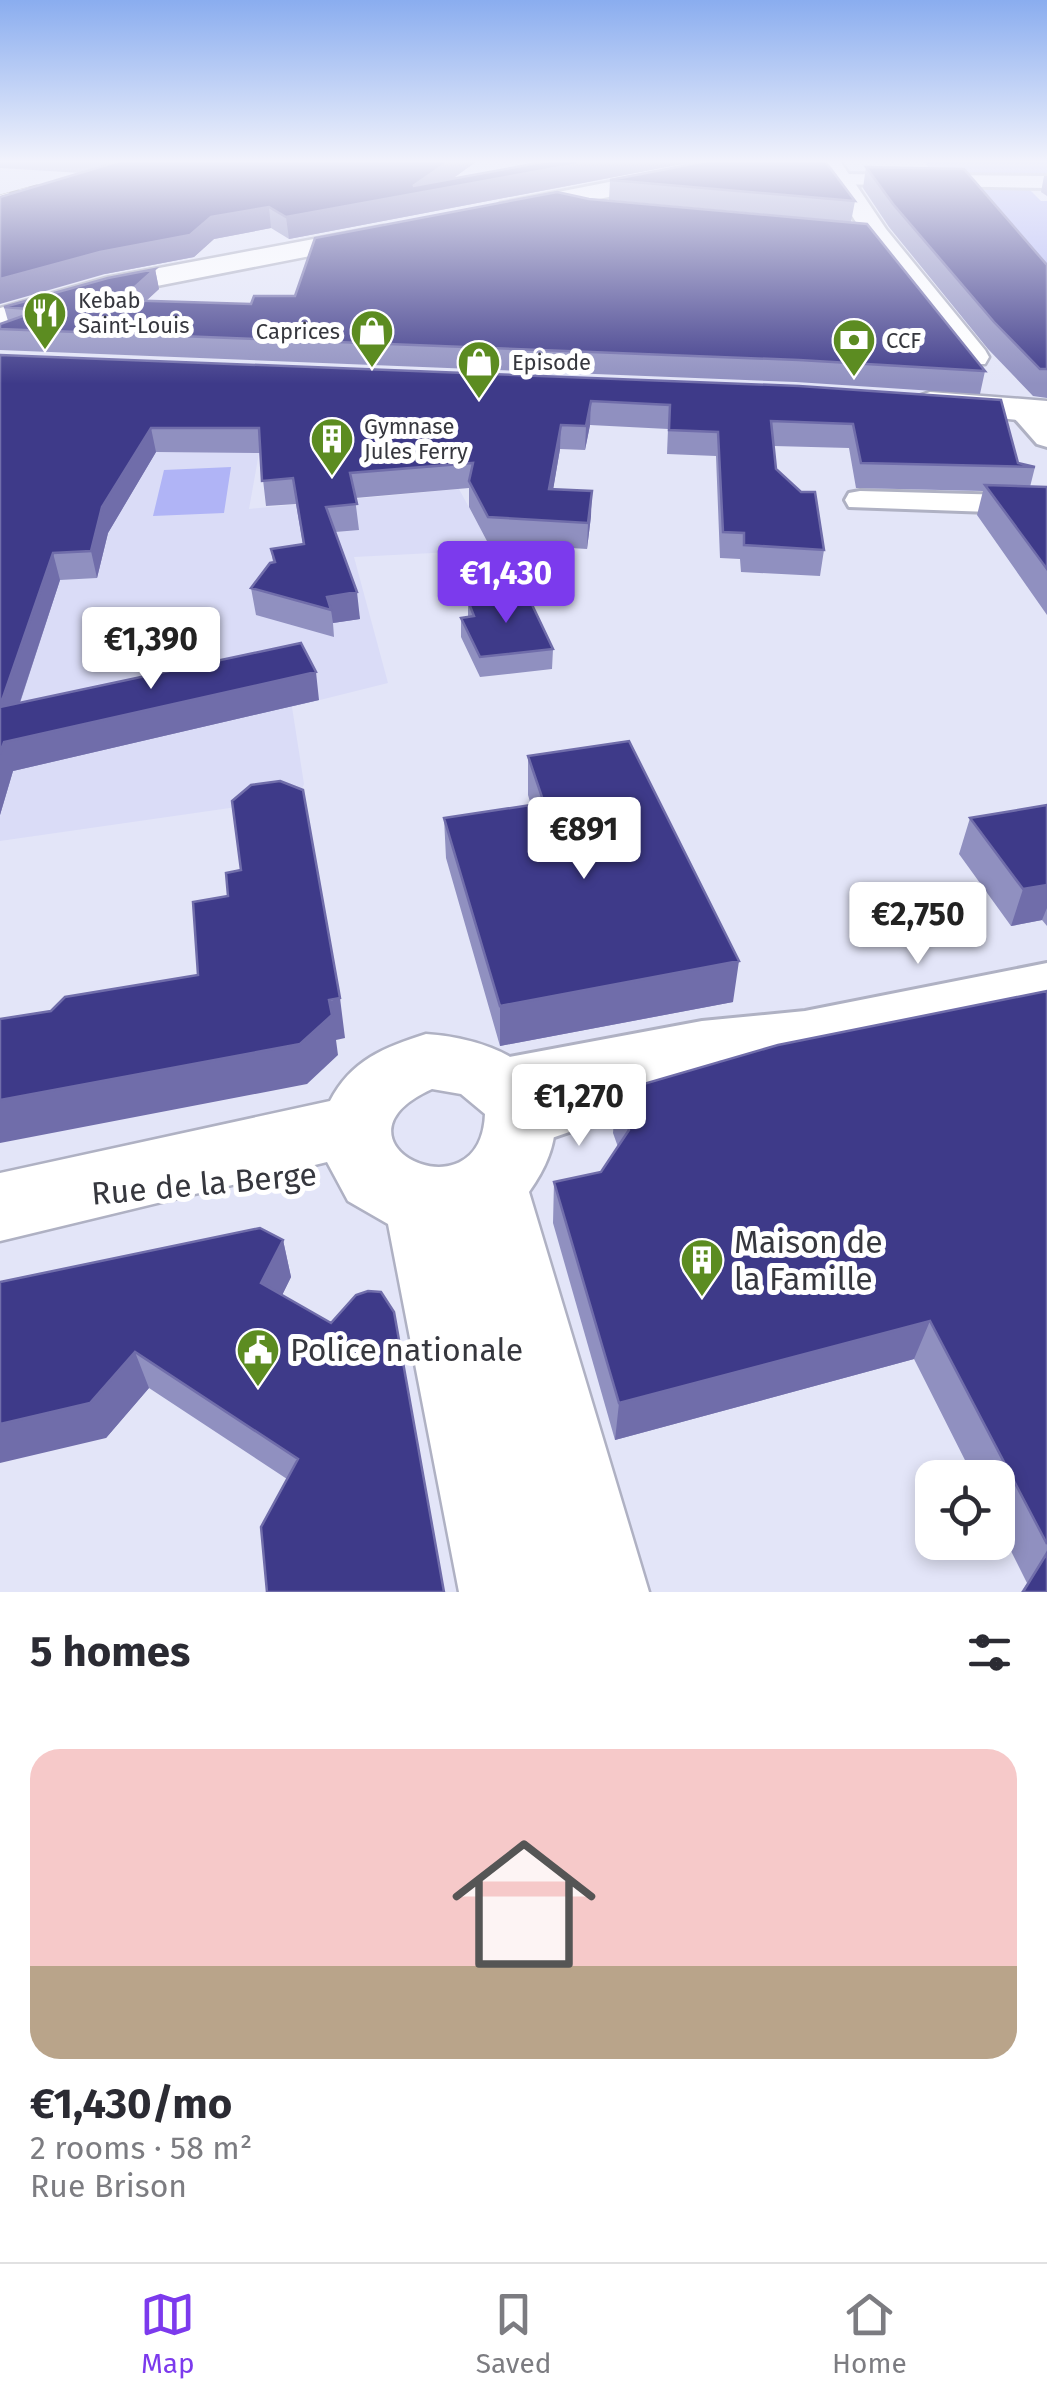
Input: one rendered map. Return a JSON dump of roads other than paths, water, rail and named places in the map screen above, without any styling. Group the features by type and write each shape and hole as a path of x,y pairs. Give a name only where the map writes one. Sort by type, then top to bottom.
{"street":[{"path":"0,318 106,287 375,235"},
{"path":"869,235 996,386 1034,412 1047,438"},
{"path":"935,404 996,386"},
{"path":"896,402 1034,412"},
{"path":"860,500 1047,505"},
{"name":"Rue de la Berge","path":"22,1203 441,1147 805,1030 1047,982"},
{"path":"416,1054 478,1068 441,1147 507,1592"},
{"path":"441,1147 601,1592"}],"place":[{"name":"Kebab Saint-Louis","path":"45,351"},
{"name":"Caprices","path":"372,369"},
{"name":"CCF","path":"854,378"},
{"name":"Episode","path":"479,400"},
{"name":"Gymnase Jules Ferry","path":"332,477"},
{"name":"Maison de la Famille","path":"702,1298"},
{"name":"Police nationale","path":"258,1388"}]}
